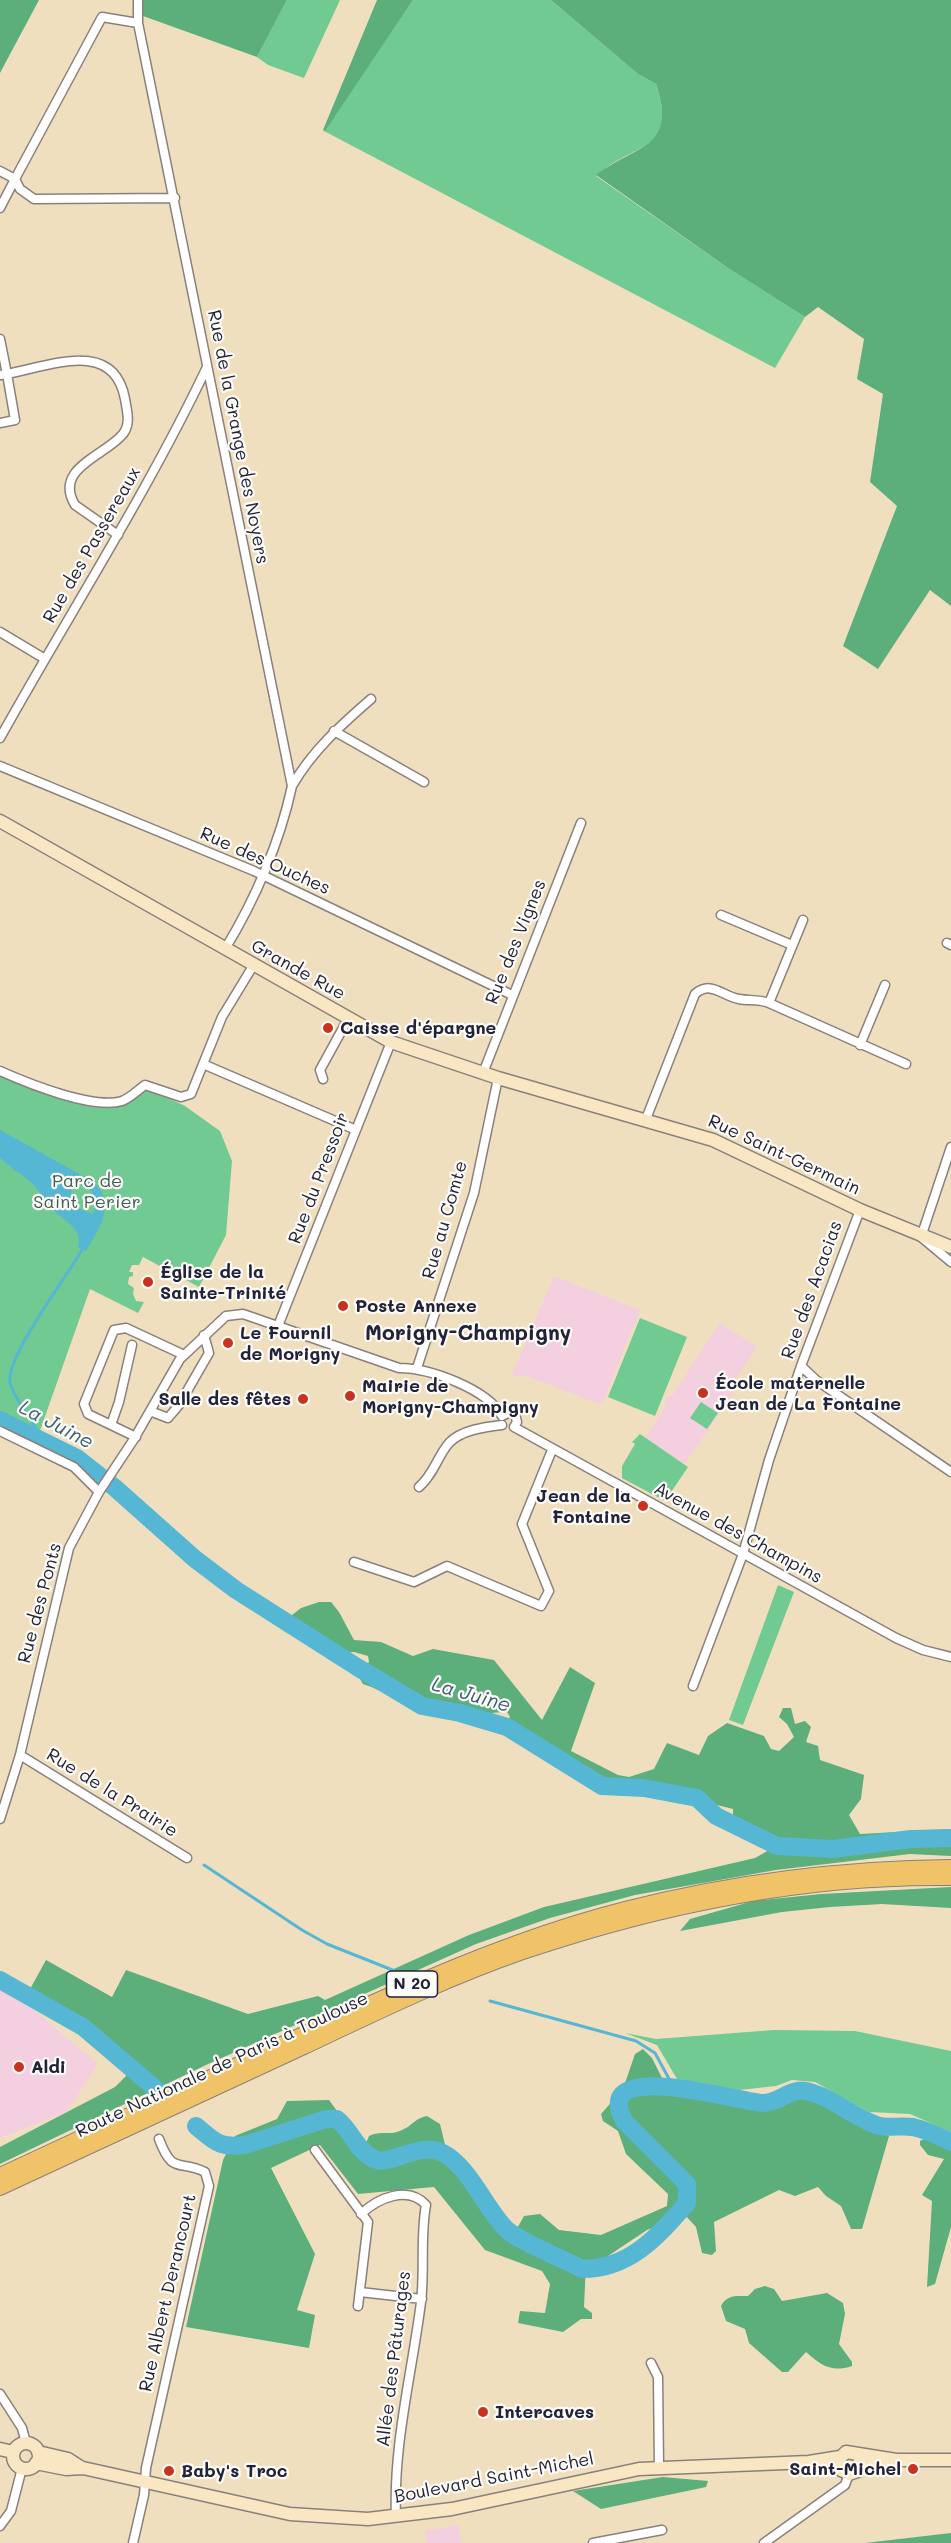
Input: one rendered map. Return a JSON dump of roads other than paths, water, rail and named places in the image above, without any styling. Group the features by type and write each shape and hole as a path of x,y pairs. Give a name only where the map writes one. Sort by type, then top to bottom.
{"main road":[{"name":"Grande Rue","path":"0,821 391,1042 498,1078 597,1106"},
{"name":"Rue Saint-Germain","path":"597,1106 713,1140 860,1210 921,1237 951,1247"},
{"name":"Route Nationale de Paris à Toulouse","path":"0,2175 427,1978 515,1942 624,1909 736,1885 825,1873 951,1867"},
{"name":"Route Nationale de Paris à Toulouse","path":"0,2188 433,1987 522,1953 629,1919 739,1896 828,1885 951,1878"},
{"path":"26,2443 34,2446 37,2457 30,2468 22,2468 15,2462 13,2452 17,2446 26,2443"},
{"path":"0,2449 13,2452"},
{"name":"Boulevard Saint-Michel","path":"37,2457 68,2459 83,2468 299,2515 342,2519 396,2517 452,2509 606,2474 658,2467 951,2460"}],"street":[{"name":"Rue de la Grange des Noyers","path":"138,0 138,23 292,786 285,818 262,876 225,949"},
{"path":"0,208 102,17 138,23"},
{"path":"0,171 15,179 26,196 34,199 175,198"},
{"path":"0,339 3,374 15,420 0,423"},
{"path":"3,374 80,361 98,361 113,370 122,382 128,425 123,435 79,468 69,484 70,497 75,505 118,534"},
{"name":"Rue des Passereaux","path":"0,738 179,426 207,367"},
{"path":"0,632 45,659"},
{"path":"292,786 302,768 334,731 371,699"},
{"path":"334,731 424,782"},
{"name":"Rue des Ouches","path":"0,766 262,876 512,995"},
{"name":"Rue des Vignes","path":"483,1073 581,823"},
{"path":"721,915 792,945"},
{"path":"768,1003 803,920"},
{"path":"0,1071 50,1093 112,1102 129,1097 145,1085 181,1097 191,1094 222,1017 253,966"},
{"path":"860,1045 885,985"},
{"path":"646,1119 694,994 702,988 710,987 741,1000 759,999 906,1064"},
{"path":"323,1079 320,1070 348,1019"},
{"name":"Rue du Pressoir","path":"278,1326 391,1042"},
{"path":"204,1064 356,1130"},
{"name":"Rue au Comte","path":"417,1368 474,1193 498,1078"},
{"path":"951,1147 921,1237 951,1262"},
{"name":"Rue des Acacias","path":"693,1686 743,1554 769,1460 801,1366 860,1210"},
{"name":"Rue des Ponts","path":"0,1819 20,1755 69,1548 100,1490 136,1437 184,1355 204,1335 226,1316 243,1314 278,1326"},
{"path":"278,1326 399,1368 417,1368 488,1398 502,1420 507,1428 514,1427 517,1422 515,1414 510,1412 502,1420 479,1427 450,1442 430,1478 419,1487"},
{"path":"136,1437 88,1414 84,1404 114,1330 126,1328 184,1355"},
{"path":"150,1411 168,1418 179,1405 209,1353 204,1335"},
{"path":"111,1425 119,1402 132,1345"},
{"path":"801,1366 816,1380 951,1472"},
{"name":"Avenue des Champins","path":"514,1427 896,1638 923,1650 951,1657"},
{"path":"0,1431 74,1467 100,1490"},
{"path":"354,1562 414,1582 447,1566 541,1606 549,1591 522,1524 552,1450"},
{"name":"Rue de la Prairie","path":"20,1755 187,1858"},
{"name":"Rue Albert Derancourt","path":"145,2482 146,2468 209,2186 205,2172 197,2168 177,2166 166,2156 159,2139"},
{"path":"315,2150 368,2223 358,2306"},
{"name":"Allée des Pâturages","path":"361,2214 374,2202 404,2194 419,2198 426,2205 421,2229 422,2299 394,2482 396,2517"},
{"path":"360,2292 422,2299"},
{"path":"651,2363 658,2377 658,2467"},
{"path":"0,2394 22,2428 26,2443"},
{"path":"764,2543 844,2486 849,2464"},
{"path":"0,2526 11,2511 22,2468"},
{"path":"133,2543 145,2482"},
{"path":"593,2543 635,2540 662,2530"}],"water":[{"path":"0,1130 92,1181 100,1189 104,1198 104,1216 86,1251 78,1248 76,1230 52,1209 32,1183 0,1157","holes":["74,1184 80,1184 92,1193 95,1203 93,1214 75,1207 70,1196"]}],"waterway":[{"path":"42,1440 12,1389 11,1371 27,1336 83,1248"},
{"name":"La Juine","path":"0,1420 77,1458 114,1487 195,1559 236,1590 357,1667 422,1706 460,1713 507,1727 602,1786 644,1788 697,1798 716,1816 777,1846 833,1849 911,1839 951,1838"},
{"path":"204,1865 327,1944 395,1971"},
{"path":"0,1980 83,2027 157,2090"},
{"path":"490,2001 636,2041 655,2053 674,2088"},
{"path":"196,2126 218,2143 236,2146 326,2119 337,2119 363,2151 374,2159 381,2161 417,2151 438,2151 457,2163 498,2220 511,2233 582,2269 599,2268 629,2257 654,2238 687,2203 687,2184 625,2122 619,2102 627,2091 646,2087 672,2087 763,2103 795,2092 806,2091 825,2098 876,2125 913,2127 951,2142"}],"place":[{"name":"Caisse d'épargne","path":"328,1028"},
{"name":"Église de la Sainte-Trinité","path":"148,1282"},
{"name":"Poste Annexe","path":"343,1306"},
{"name":"Le Fournil de Morigny","path":"228,1343"},
{"name":"École maternelle Jean de La Fontaine","path":"703,1393"},
{"name":"Mairie de Morigny-Champigny","path":"350,1396"},
{"name":"Salle des fêtes","path":"303,1399"},
{"name":"Jean de la Fontaine","path":"643,1506"},
{"name":"Aldi","path":"19,2067"},
{"name":"Intercaves","path":"483,2412"},
{"name":"Saint-Michel","path":"913,2469"},
{"name":"Baby's Troc","path":"169,2471"}],"district":[{"name":"Morigny-Champigny","path":"468,1334"}],"park label":[{"name":"Parc de Saint Perier","path":"87,1191"}]}
